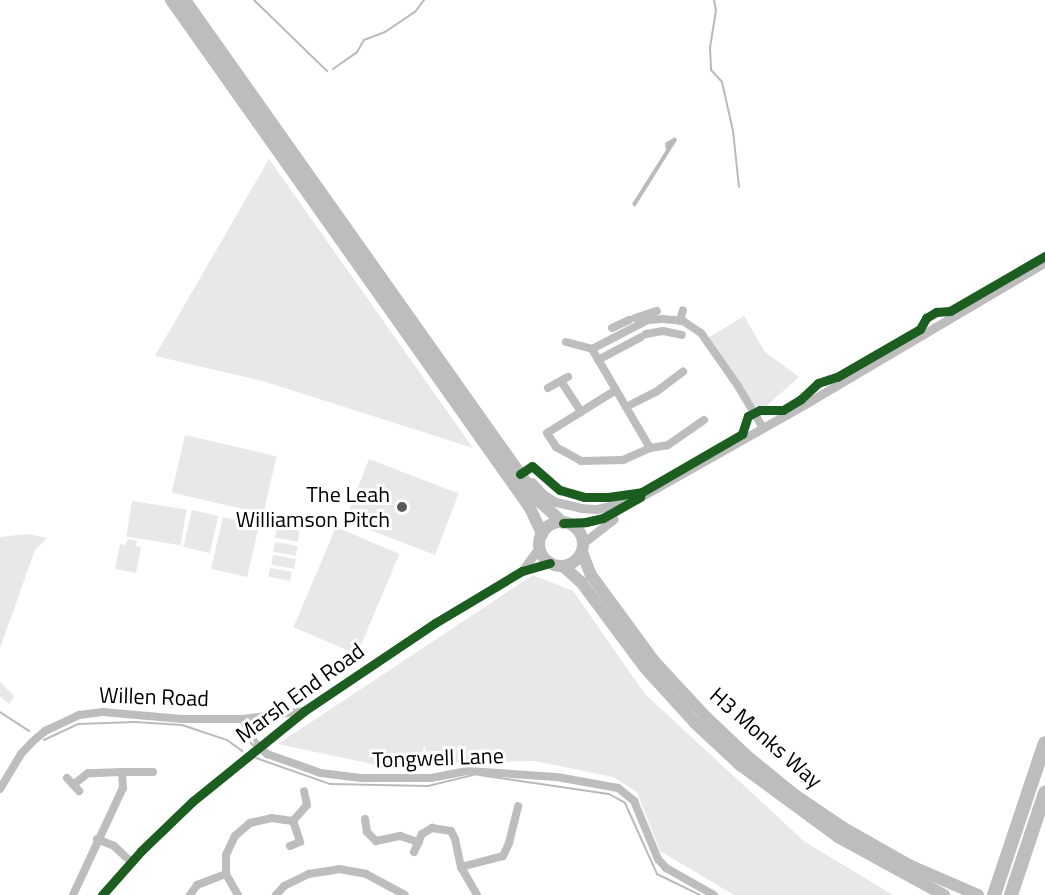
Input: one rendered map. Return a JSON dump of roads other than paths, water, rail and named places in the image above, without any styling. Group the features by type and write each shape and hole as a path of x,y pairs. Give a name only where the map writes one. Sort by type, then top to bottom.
{"highway":[{"path":"994,895 1045,743"},
{"path":"1011,895 1045,793"}],"main road":[{"path":"171,0 530,508 550,562 563,566 574,562 582,548 576,528 563,522 540,502 185,0"},
{"path":"541,540 551,525 563,522"},
{"name":"H3 Monks Way","path":"582,548 591,575 654,661 704,715 747,756 795,795 944,890"},
{"name":"H3 Monks Way","path":"563,566 581,582 645,668 695,723 740,765 837,837 944,890 978,895"}],"street":[{"path":"563,522 586,522 603,518 763,428 1045,263"},
{"path":"582,548 606,523 782,423 1045,263"},
{"path":"680,321 683,310"},
{"path":"566,342 592,349 626,332 657,311"},
{"path":"612,328 646,317 680,321 701,333 738,386 763,428"},
{"path":"667,332 669,319"},
{"path":"626,332 628,321"},
{"path":"598,360 644,336 667,332 682,336"},
{"path":"592,349 650,448"},
{"path":"626,407 656,392 683,372"},
{"path":"548,388 565,379 581,412"},
{"path":"616,390 547,433 556,447 581,461 623,460 650,448 668,445 704,420"},
{"path":"507,454 543,494 556,502 597,509 634,500"},
{"name":"Marsh End Road","path":"522,571 541,540"},
{"name":"Marsh End Road","path":"102,895 131,862 193,801 304,711 435,623 522,571 550,562"},
{"name":"Willen Road","path":"0,789 21,754 32,742 45,731 79,715 103,712 182,719 243,719 304,711"},
{"path":"243,719 257,747"},
{"name":"Tongwell Lane","path":"257,747 267,754 321,772 361,778 431,778 468,771 557,777 618,788 633,801 658,859 666,868 714,895"},
{"path":"73,895 97,839 123,788 122,772"},
{"path":"73,785 88,774 153,772"},
{"path":"67,778 79,791"},
{"path":"293,820 308,805 304,791"},
{"path":"461,867 503,856 511,822 518,806"},
{"path":"238,895 226,874 226,855 235,836 250,823 271,818 293,820"},
{"path":"365,819 368,840 381,841 400,836 419,842"},
{"path":"290,846 300,842 293,820"},
{"path":"414,852 422,834 432,828 451,831 461,867 477,895"},
{"path":"97,839 114,846 131,862"},
{"path":"276,895 284,886 309,874 339,869 366,874 405,895"},
{"path":"190,895 197,885 226,874"}],"waterway":[{"path":"254,0 327,71"},
{"path":"333,69 357,52 364,40 385,32 415,12 424,0"},
{"path":"714,0 716,10 710,48 711,70 722,82 733,131 739,187"},
{"path":"0,712 29,731"},
{"path":"44,740 78,724 135,722 182,725 227,740 242,751"},
{"path":"256,758 330,784 428,786 473,775"},
{"path":"479,775 609,794 625,803 657,874 700,895"}],"place":[{"name":"The Leah Williamson Pitch","path":"402,507"}]}
